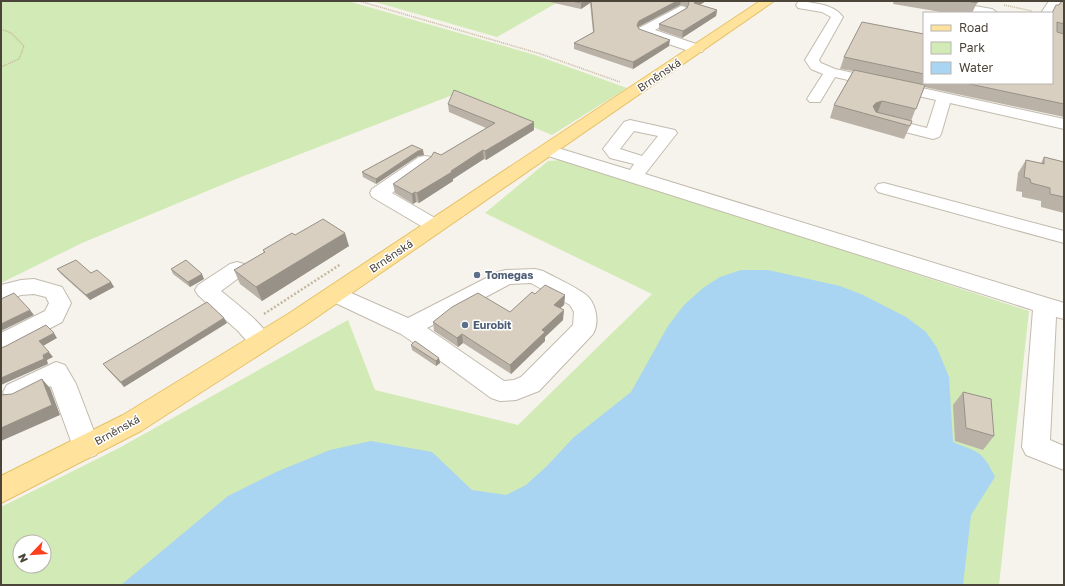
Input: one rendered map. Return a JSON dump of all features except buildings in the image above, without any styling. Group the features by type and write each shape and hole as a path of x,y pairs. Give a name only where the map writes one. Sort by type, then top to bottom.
{"main road":[{"name":"Brněnská","path":"1,490 132,423 261,342 335,294 768,1"}],"street":[{"path":"926,1 995,8"},
{"path":"1053,12 1055,1"},
{"path":"802,5 834,13 836,17 812,60 816,66 832,72 1064,124"},
{"path":"680,10 644,31 697,49"},
{"path":"815,99 832,72"},
{"path":"876,120 933,134 944,97"},
{"path":"548,150 640,169 1054,308 1036,447 1064,458"},
{"path":"425,161 379,193 435,226"},
{"path":"884,188 1064,237"},
{"path":"237,269 206,290 246,325 261,342"},
{"path":"335,294 409,328 456,358 500,391 516,390 530,384 585,328 585,312 578,300 535,276 506,277 409,328"},
{"path":"1,294 12,288 36,286 54,292 60,303 54,316 1,344"},
{"path":"9,395 56,372 64,384 86,447"}],"path":[{"path":"359,1 541,54 623,83 617,87"},
{"path":"995,8 1034,12"},
{"path":"1,29 11,33 24,46 19,59 1,67"},
{"path":"246,325 344,263"}],"green space":[{"path":"1,1 348,1 535,55 627,88 552,135 455,94 236,179 82,243 1,283"},
{"path":"372,1 560,1 497,37"},
{"path":"561,160 1029,311 999,585 1,585 1,507 119,448 348,320 375,390 518,425 652,294 485,213 548,161"}],"water":[{"path":"741,270 768,270 840,286 863,295 906,317 926,332 937,348 949,377 953,442 974,451 983,457 991,468 995,477 971,515 963,585 121,585 228,496 276,472 330,450 371,441 432,452 472,490 506,495 526,485 547,466 573,438 631,392 668,326 684,305 703,288 720,277"}],"place":[{"name":"Tomegas","path":"477,275"},
{"name":"Eurobit","path":"465,325"}]}
